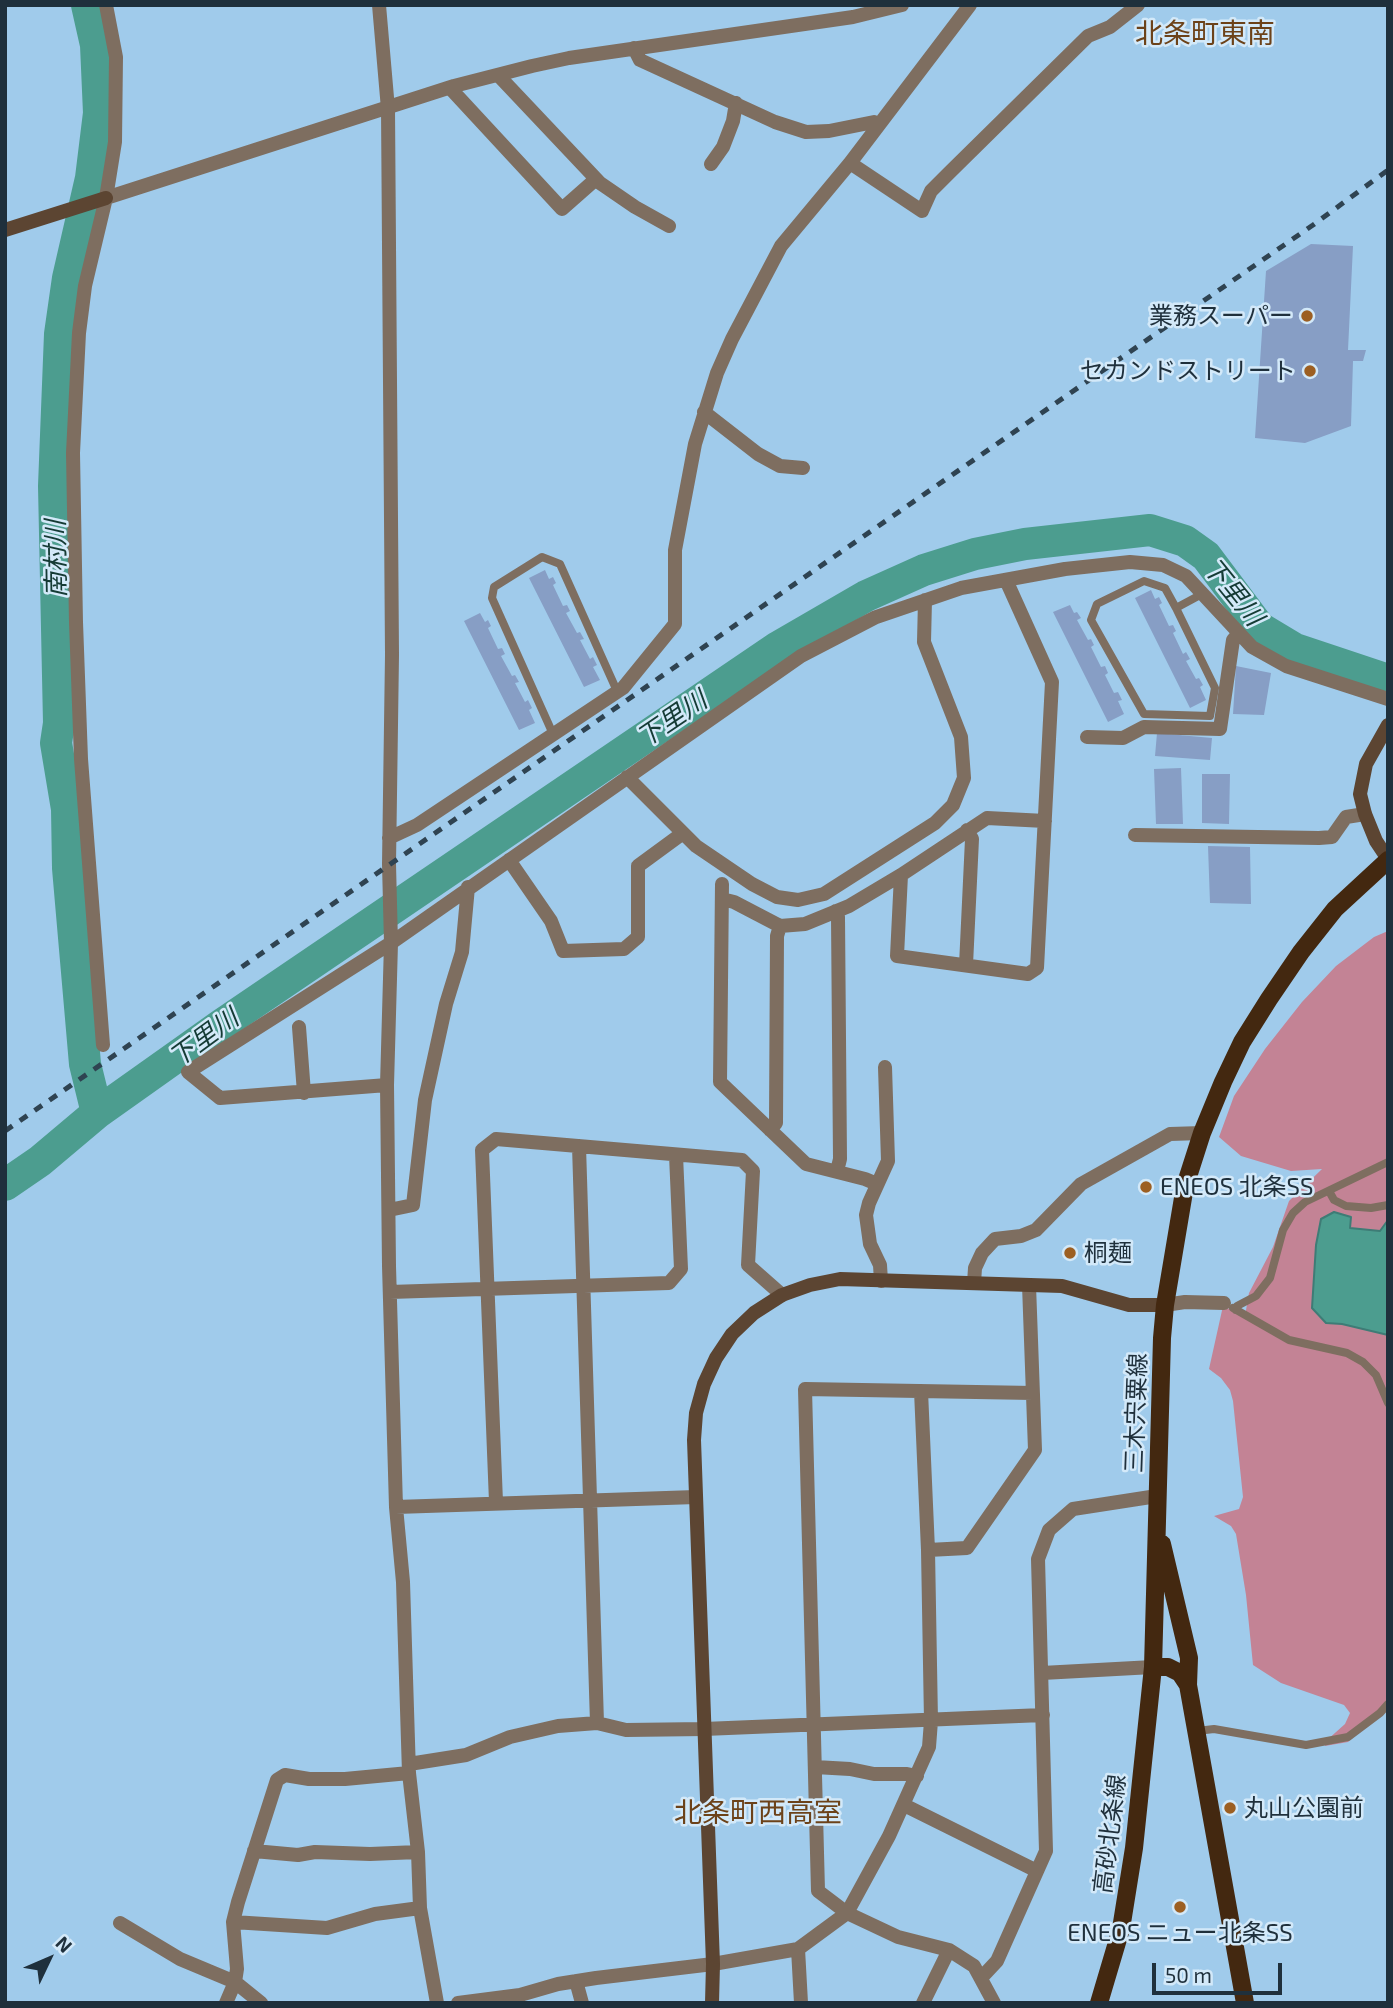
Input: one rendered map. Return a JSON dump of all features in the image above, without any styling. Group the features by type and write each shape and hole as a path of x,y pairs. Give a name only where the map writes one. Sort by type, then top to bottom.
{"main road":[{"name":"三木宍粟線","path":"1153,1667 1165,1305 1185,1186 1202,1133 1242,1042 1301,952 1335,909 1388,859"},
{"path":"1156,1517 1189,1658 1188,1685 1245,2003"},
{"path":"1153,1667 1168,1667 1180,1672 1188,1685"},
{"name":"高砂北条線","path":"1099,2003 1121,1929 1134,1847 1153,1667"}],"street":[{"path":"103,1045 81,759 73,453 79,333 85,286 106,198 115,142 116,57 106,5"},
{"path":"379,5 388,109 392,645 389,838 391,939 387,1085 396,1507 403,1582 409,1769 418,1852 420,1908 437,2003"},
{"path":"5,230 498,75 569,58 853,17 902,5"},
{"path":"389,838 417,825 623,688 675,624 675,550 695,444 704,412 732,339 781,246 850,163 970,5"},
{"path":"850,163 922,211 932,191 948,173 1088,36 1110,27 1138,5"},
{"path":"634,48 640,60 775,122 806,132 849,129 874,122 878,124"},
{"path":"498,75 596,178 635,207 669,226"},
{"path":"450,88 562,209 596,178"},
{"path":"711,164 723,147 733,121 736,103"},
{"path":"704,412 758,454 780,466 803,468"},
{"path":"387,1085 220,1098 188,1072 509,860 801,656 876,617 961,588 1065,569 1130,562 1163,565 1186,576 1252,647 1286,666 1388,699"},
{"path":"901,875 897,956 1028,974 1037,968 1052,682 1006,580"},
{"path":"627,777 696,846 752,884 777,897 798,900 824,894 935,823 953,805 964,778 961,737 924,642 925,600"},
{"path":"1087,737 1123,738 1144,727 1220,729 1233,640 1239,633"},
{"path":"1388,725 1366,764 1360,794 1376,841 1388,859"},
{"path":"1135,835 1332,837 1346,817 1365,814"},
{"path":"877,1185 865,1178 806,1164 720,1082 722,892 734,902 780,926 805,924 836,911 901,875 987,818 1045,821"},
{"path":"966,965 972,839 967,830"},
{"path":"509,860 551,921 563,951 624,949 638,937 638,866 683,833"},
{"path":"389,1210 414,1205 425,1100 446,1004 462,952 468,887"},
{"path":"836,911 840,1159 837,1171"},
{"path":"771,1130 776,1123 777,936 780,926"},
{"path":"299,1027 304,1093"},
{"path":"881,1280 880,1265 870,1244 866,1215 888,1161 885,1067"},
{"path":"974,1283 975,1268 982,1254 995,1239 1021,1236 1036,1230 1080,1184 1170,1134 1202,1133"},
{"path":"496,1502 482,1150 496,1139 742,1160 753,1171 748,1265 782,1295"},
{"path":"579,1146 597,1723"},
{"path":"390,1292 669,1283 681,1269 676,1155"},
{"path":"712,2003 713,1964 694,1440 696,1413 705,1384 716,1358 732,1334 754,1313 782,1295 810,1285 840,1279 1062,1286 1129,1305 1185,1303 1230,1306"},
{"path":"928,1550 967,1548 1035,1450 1029,1285"},
{"path":"994,2003 974,1966 949,1950 898,1937 847,1913 818,1891 805,1389 1033,1393"},
{"path":"458,2003 520,1995 576,1981 713,1964 798,1949 847,1913 889,1836 929,1747 931,1721 928,1550 921,1391"},
{"path":"982,1978 997,1961 1046,1851 1038,1559 1049,1530 1073,1509 1157,1496"},
{"path":"396,1507 696,1497"},
{"path":"1042,1673 1153,1667"},
{"path":"226,2003 237,1969 233,1922 277,1780 285,1775 309,1779 345,1779 409,1769 466,1755 510,1737 558,1726 597,1723 626,1730 704,1729 1043,1715"},
{"path":"815,1768 917,1776"},
{"path":"904,1805 1037,1871"},
{"path":"254,1851 286,1854 418,1852"},
{"path":"233,1922 327,1928 375,1914 420,1908"},
{"path":"120,1923 180,1959 235,1982 261,2003"},
{"path":"798,1949 801,2003"},
{"path":"923,2003 949,1950"},
{"path":"576,1981 582,2003"}],"lane":[{"path":"553,734 492,598 494,587 542,557 560,564 617,691"},
{"path":"1144,582 1166,588 1176,608 1215,688 1210,716 1144,714 1091,620 1097,604 1144,582"},
{"path":"1176,608 1202,594"},
{"path":"1230,1306 1237,1306 1256,1296 1270,1278 1283,1230 1293,1213 1305,1202 1388,1162"},
{"path":"1329,1191 1334,1200 1346,1206 1371,1208 1388,1205"},
{"path":"1230,1306 1289,1340 1348,1353 1363,1362 1376,1375 1388,1403"},
{"path":"1197,1731 1214,1729 1307,1745 1348,1737 1388,1704"}],"shaded area":[{"path":"1388,931 1388,1713 1385,1711 1348,1742 1325,1746 1326,1741 1345,1724 1350,1713 1344,1705 1281,1683 1253,1665 1236,1534 1231,1526 1214,1516 1239,1509 1243,1497 1233,1401 1230,1390 1221,1378 1209,1369 1223,1306 1245,1316 1249,1293 1273,1247 1289,1201 1322,1169 1291,1171 1241,1156 1219,1137 1234,1096 1265,1049 1302,1002 1336,966 1374,937"},
{"path":"1334,1212 1351,1217 1350,1228 1380,1231 1388,1220 1388,1335 1326,1323 1312,1308 1316,1245 1321,1219"}],"building":[{"path":"1311,244 1353,246 1348,350 1366,350 1363,361 1353,361 1351,426 1305,443 1255,438 1266,271"},
{"path":"545,570 549,579 553,577 556,583 553,585 563,606 567,605 570,611 566,613 577,633 580,632 584,639 580,640 590,659 593,657 597,665 593,667 600,680 584,687 529,578"},
{"path":"1151,590 1155,599 1159,597 1162,603 1159,605 1169,626 1173,625 1176,631 1173,633 1183,654 1186,652 1190,659 1186,661 1196,679 1199,678 1203,685 1200,687 1206,700 1190,708 1135,598"},
{"path":"1070,605 1074,613 1077,612 1081,618 1077,620 1088,640 1091,639 1094,645 1091,647 1101,667 1105,666 1108,673 1105,675 1114,693 1118,692 1122,700 1118,701 1124,714 1108,722 1053,612"},
{"path":"480,613 485,622 488,620 491,626 488,628 498,649 502,648 505,654 501,656 512,676 515,675 519,682 515,683 525,702 528,700 532,708 529,710 535,723 519,730 464,621"},
{"path":"1236,666 1271,673 1264,715 1233,714"},
{"path":"1157,733 1212,738 1210,760 1155,756"},
{"path":"1181,768 1183,824 1156,824 1154,769"},
{"path":"1202,774 1230,774 1229,824 1202,823"},
{"path":"1208,846 1250,847 1251,904 1210,903"}],"waterway":[{"name":"南村川","path":"87,5 96,45 99,113 91,178 68,278 60,334 54,486 59,723 56,743 67,809 68,868 85,1064 97,1113"},
{"name":"下里川","path":"5,1185 40,1161 97,1113 221,1025 778,647 866,596 924,570 975,554 1025,544 1150,530 1185,541 1206,556 1260,628 1295,649 1388,680"}],"railway":[{"path":"5,1131 1313,225 1388,170"}],"place":[{"name":"業務スーパー","path":"1307,316"},
{"name":"セカンドストリート","path":"1310,371"},
{"name":"ENEOS 北条SS","path":"1146,1187"},
{"name":"桐麺","path":"1070,1253"},
{"name":"丸山公園前","path":"1230,1808"},
{"name":"ENEOS ニュー北条SS","path":"1180,1907"}],"district":[{"name":"北条町東南","path":"1205,34"},
{"name":"北条町西高室","path":"758,1813"}]}
